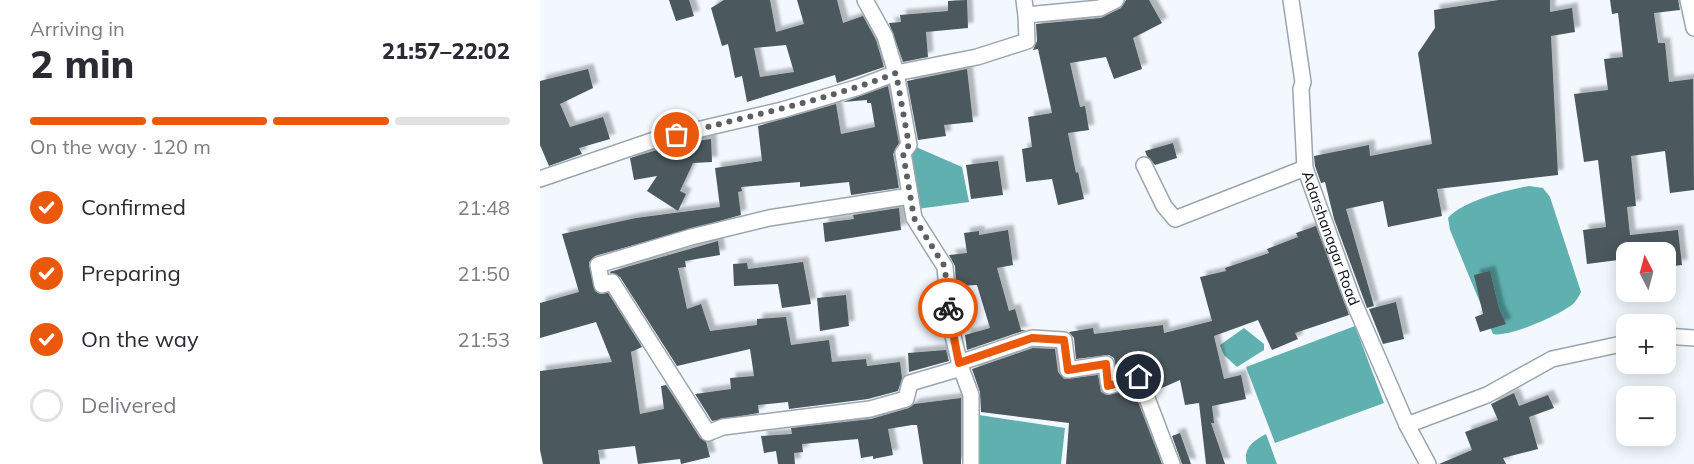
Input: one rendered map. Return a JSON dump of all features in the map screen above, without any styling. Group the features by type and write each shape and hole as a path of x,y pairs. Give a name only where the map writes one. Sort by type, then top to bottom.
{"street":[{"path":"865,0 885,36 896,73 909,145 903,153 914,218 945,267 947,304 960,365 971,395 971,464"},
{"path":"540,179 654,141 782,110 859,87 896,73 977,57 1027,41 1025,8 1100,8 1116,0"},
{"name":"Adarshanagar Road","path":"1291,0 1303,82 1300,89 1305,168 1352,298 1407,425 1428,464"},
{"path":"1688,0 1694,28"},
{"path":"1144,165 1164,206 1175,219 1305,168"},
{"path":"910,196 769,218 644,250 598,265 602,285 612,282 708,433 723,427 859,411 897,403 906,399 910,383 1032,338 1064,340 1068,370 1106,364 1108,386 1139,377 1172,464"},
{"path":"1676,337 1694,338"},
{"path":"1407,425 1487,395 1552,359 1616,345"}],"water":[{"path":"916,147 962,167 969,202 917,209 906,156"},
{"path":"1529,186 1543,188 1550,197 1581,292 1573,304 1546,319 1510,333 1493,334 1450,230 1448,218 1474,201"},
{"path":"1355,326 1384,403 1275,443 1246,367"},
{"path":"1244,328 1264,344 1264,350 1237,367 1224,355 1220,345"},
{"path":"979,415 1065,428 1061,464 978,464"},
{"path":"1266,434 1277,464 1247,464 1248,449 1253,442"}],"building":[{"path":"669,0 689,0 694,16 676,21"},
{"path":"724,0 770,0 776,32 804,24 797,0 837,0 843,23 863,16 876,40 884,67 837,83 835,75 747,102 742,76 735,78 728,44 722,46 711,8","holes":["786,45 794,72 760,77 754,48"]},
{"path":"967,0 968,28 926,32 928,57 903,62 889,23 901,22 900,15 948,11 948,1"},
{"path":"1126,0 1149,0 1162,23 1133,38 1142,69 1114,79 1106,57 1070,63 1080,107 1085,106 1089,130 1068,133 1084,199 1058,205 1052,179 1026,182 1022,149 1032,147 1028,117 1052,113 1038,49 1033,50 1037,41 1036,24 1101,18 1121,8"},
{"path":"1499,0 1550,0 1550,12 1572,8 1575,32 1551,36 1558,175 1437,189 1442,216 1388,227 1383,201 1346,209 1374,306 1367,308 1334,219 1325,182 1321,183 1315,166 1314,156 1369,145 1370,156 1432,144 1418,53 1435,28 1434,10"},
{"path":"1610,0 1678,0 1680,10 1654,13 1658,43 1665,43 1669,82 1693,79 1694,190 1670,193 1665,151 1631,156 1636,206 1627,207 1630,235 1678,230 1682,265 1676,266 1676,242 1616,242 1616,260 1587,264 1583,230 1606,227 1598,160 1584,162 1574,94 1608,90 1604,59 1623,57 1618,13 1612,14"},
{"path":"588,69 593,88 560,104 570,127 603,117 610,139 579,148 582,154 549,166 540,145 540,81"},
{"path":"967,69 973,122 944,125 946,136 918,140 907,81"},
{"path":"888,86 899,143 893,154 899,188 851,195 849,182 800,187 800,182 741,187 742,191 738,192 741,215 595,256 589,262 595,291 600,294 608,293 642,347 631,352 640,414 664,409 661,386 666,385 700,438 706,442 710,457 681,464 680,459 638,464 635,446 598,450 600,464 543,464 540,450 540,371 612,362 596,322 540,338 540,303 579,292 562,234 636,218 720,207 715,168 762,161 758,126 836,104 841,134 875,127 871,103 867,103 867,100 843,102"},
{"path":"711,139 712,162 693,163 680,191 686,194 678,211 647,191 657,176 634,180 630,158 674,145 689,152 688,142"},
{"path":"1173,143 1177,158 1155,165 1145,151"},
{"path":"998,161 1003,195 971,199 966,165"},
{"path":"899,208 901,230 825,242 823,223 854,219 853,215"},
{"path":"1316,226 1349,315 1295,333 1298,339 1272,350 1258,320 1214,336 1224,379 1241,375 1246,399 1212,406 1214,423 1211,423 1225,464 1206,464 1199,403 1185,405 1180,380 1155,391 1148,373 1142,368 1117,373 1114,358 1109,355 1076,359 1074,338 1069,332 1093,328 1094,334 1163,325 1164,333 1212,321 1200,277 1226,271 1225,268 1269,253 1267,249 1298,237 1296,233"},
{"path":"1008,230 1013,265 997,268 1009,311 1015,309 1021,330 1026,330 967,350 965,335 990,328 977,285 956,286 955,266 949,255 967,253 964,233 979,231 979,235"},
{"path":"718,241 720,255 685,261 686,267 678,268 687,309 701,304 710,331 757,325 757,319 786,317 791,345 829,340 832,362 866,359 867,366 900,362 902,378 898,391 868,399 789,409 788,402 758,405 759,413 712,421 695,394 731,389 730,378 754,376 750,349 677,366 620,277 609,272"},
{"path":"803,262 811,304 782,308 778,284 734,286 733,264 747,263 748,269"},
{"path":"1490,271 1499,309 1506,324 1480,332 1475,317 1483,314 1474,275"},
{"path":"846,295 849,326 820,331 817,298"},
{"path":"1396,302 1404,339 1383,344 1369,309"},
{"path":"1033,348 1055,349 1058,372 1064,379 1098,375 1101,392 1107,395 1133,389 1162,464 1066,464 1069,423 981,412 980,392 972,369"},
{"path":"946,350 949,361 909,372 908,353"},
{"path":"1514,393 1519,406 1548,395 1554,408 1529,417 1538,449 1503,458 1506,464 1439,464 1472,450 1465,432 1498,420 1491,404"},
{"path":"961,398 961,464 923,464 917,425 888,429 893,455 873,459 873,456 861,458 858,439 802,444 803,452 794,453 795,464 778,464 776,451 764,453 761,436 792,434 791,428 871,419 909,408 914,404"},
{"path":"1180,433 1191,464 1182,464 1172,436"}],"way so far":[{"path":"677,135 782,110 859,87 896,73 909,145 903,153 914,218 945,267 948,308"}],"route":[{"path":"948,308 959,363 1032,338 1064,340 1068,370 1106,364 1108,386 1139,377"}]}
